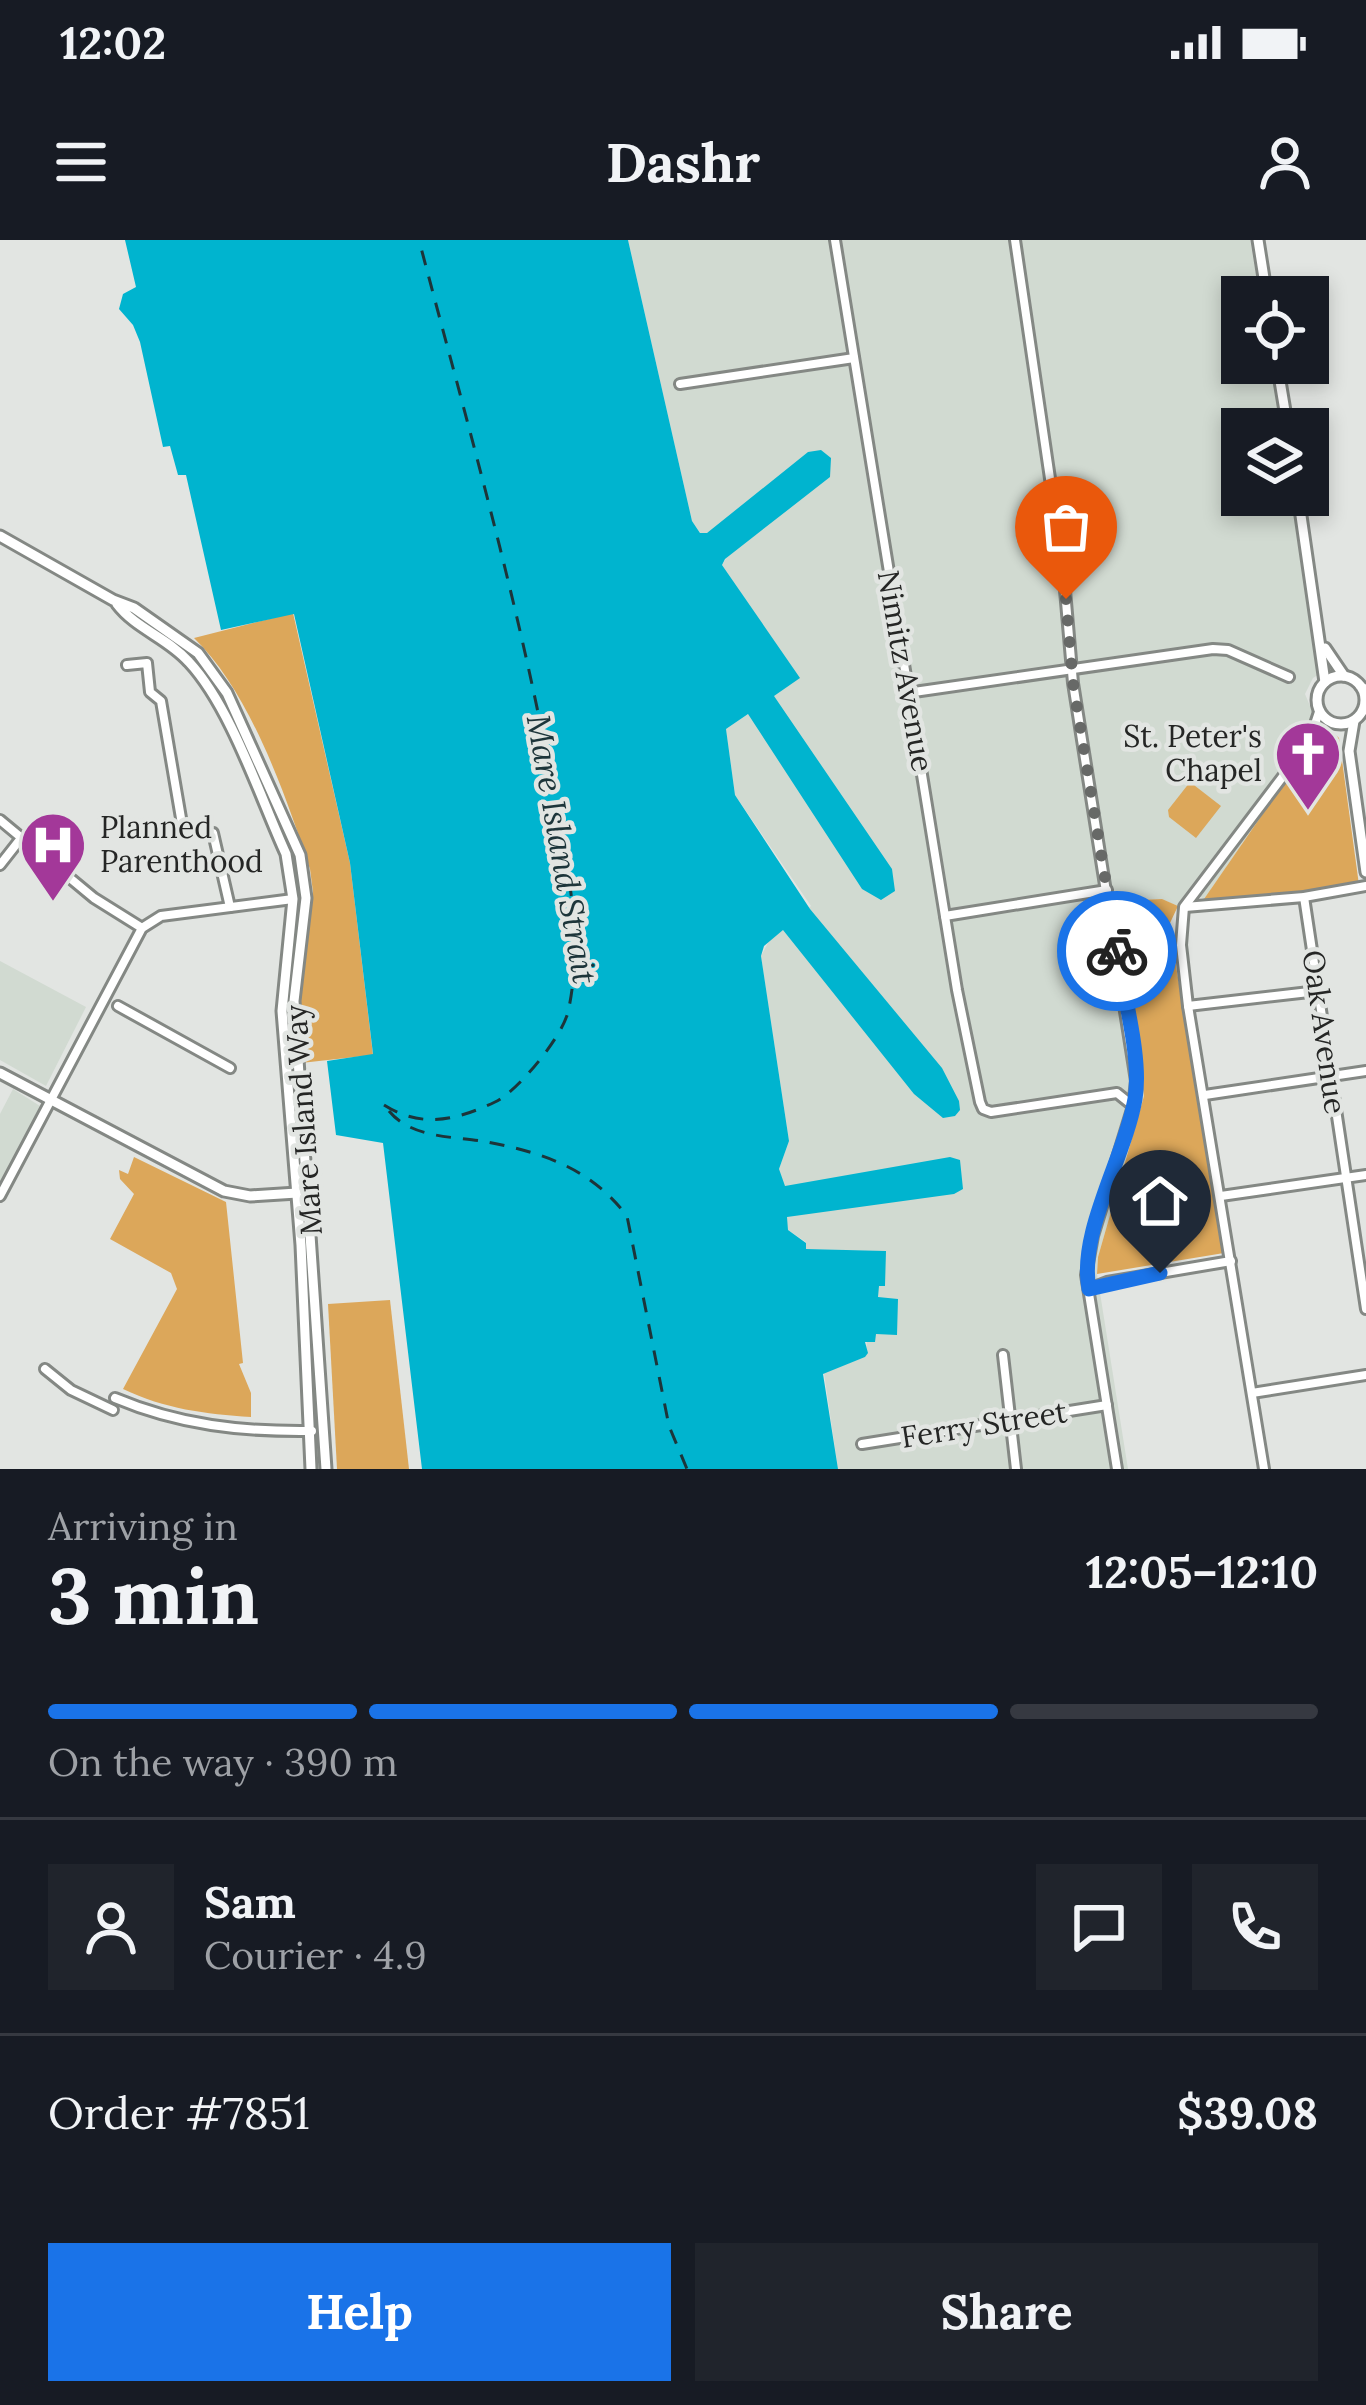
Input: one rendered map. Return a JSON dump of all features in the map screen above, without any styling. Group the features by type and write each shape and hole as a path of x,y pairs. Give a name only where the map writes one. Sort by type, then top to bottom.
{"main road":[{"path":"1258,240 1264,276"},
{"path":"1301,516 1322,644 1325,682 1317,695 1319,712 1332,723 1348,751 1366,872"},
{"path":"0,536 113,600 128,619 193,657"},
{"path":"1322,644 1344,676 1363,687 1365,697 1348,751"},
{"name":"Mare Island Way","path":"193,657 227,693 300,855 306,898 294,1001 311,1469"},
{"name":"Mare Island Way","path":"193,657 286,854 293,899 282,1011 326,1469"},
{"path":"1325,682 1344,676"},
{"path":"1332,723 1361,713"},
{"path":"293,899 306,898"},
{"path":"0,1072 224,1191 250,1196 302,1192"}],"street":[{"name":"Nimitz Avenue","path":"835,240 907,693 980,1102 991,1112 1117,1093 1133,1106"},
{"path":"1015,240 1063,567 1072,671 1135,1066 1133,1106 1090,1249 1089,1289 1117,1469"},
{"path":"680,384 854,358"},
{"path":"907,693 1213,649 1228,650 1289,677"},
{"path":"127,664 147,663 150,692 161,701 182,824 213,833 230,907"},
{"path":"1264,1469 1188,1006 1180,923 1184,907 1309,742 1319,712"},
{"path":"0,820 94,898 142,928"},
{"path":"0,866 22,837"},
{"path":"1184,907 1304,897 1366,886"},
{"path":"945,916 1107,890"},
{"name":"Oak Avenue","path":"1304,897 1366,1309"},
{"path":"0,1196 142,928 161,916 293,899"},
{"path":"1188,1006 1318,991"},
{"path":"118,1006 230,1068"},
{"path":"1204,1095 1366,1071"},
{"path":"1221,1196 1366,1175"},
{"path":"1089,1289 1231,1261"},
{"path":"1003,1355 1016,1469"},
{"path":"45,1369 71,1390 113,1410"},
{"path":"1252,1393 1366,1375"},
{"path":"115,1398 147,1413 228,1429 323,1430"},
{"name":"Ferry Street","path":"862,1444 1107,1405"}],"shaded area":[{"path":"628,240 1250,240 1256,276 1221,276 1221,384 1280,384 1284,408 1221,408 1221,516 1302,516 1329,668 1313,678 1305,694 1315,718 1324,725 1204,899 1190,891 1178,906 1161,899 1116,901 1144,1096 1097,1274 1128,1469 838,1469 824,1373 865,1357 879,1251 806,1249 806,1242 788,1230 779,1169 789,1141 761,956 769,941 811,906 735,795 726,729 748,714 752,720 773,696 799,678 722,565 729,554 701,534 692,521"},
{"path":"293,613 350,863 373,1055 301,1063 301,987 313,892 310,869 278,778 249,716 214,660 194,638"},
{"path":"1324,725 1339,738 1359,885 1209,903 1204,899"},
{"path":"1190,782 1221,806 1196,838 1169,817 1168,810"},
{"path":"1162,899 1178,906 1170,923 1171,936 1224,1253 1097,1274 1144,1096 1117,901"},
{"path":"0,961 86,1007 46,1086 0,1060"},
{"path":"13,1089 40,1106 0,1183 0,1114"},
{"path":"134,1157 226,1202 243,1363 239,1364 251,1393 251,1417 186,1409 123,1389 177,1289 171,1273 110,1239 134,1194 120,1179 119,1170 128,1174"},
{"path":"390,1300 409,1469 337,1469 328,1304"}],"water":[{"name":"Mare Island Strait","path":"125,240 628,240 692,521 700,533 707,533 808,452 821,450 831,458 830,477 722,565 800,678 774,696 892,869 895,891 881,900 862,889 748,714 726,729 735,795 810,909 942,1068 960,1110 943,1118 914,1094 783,930 764,946 761,956 789,1141 779,1169 785,1186 950,1157 960,1160 963,1189 787,1217 788,1230 806,1243 806,1249 886,1251 885,1286 879,1286 878,1297 898,1299 897,1335 876,1334 875,1342 865,1342 865,1357 823,1374 838,1469 422,1469 383,1143 336,1135 327,1061 373,1054 350,863 294,614 221,630 186,475 178,475 170,446 163,447 140,342 119,309 123,294 136,287"}],"ferry route":[{"path":"384,1105 412,1117 440,1119 495,1102 515,1087 557,1035 568,1012 573,983 574,925 567,865 523,642 419,240"},
{"path":"389,1111 421,1132 508,1146 547,1158 598,1186 627,1216 669,1426 687,1469"}],"way so far":[{"path":"1066,599 1073,683 1117,951"}],"place":[{"name":"St. Peter's Chapel","path":"1308,813"},
{"name":"Planned Parenthood","path":"53,904"}],"route":[{"path":"1117,951 1136,1095 1093,1236 1086,1276 1089,1289 1160,1273"}]}
